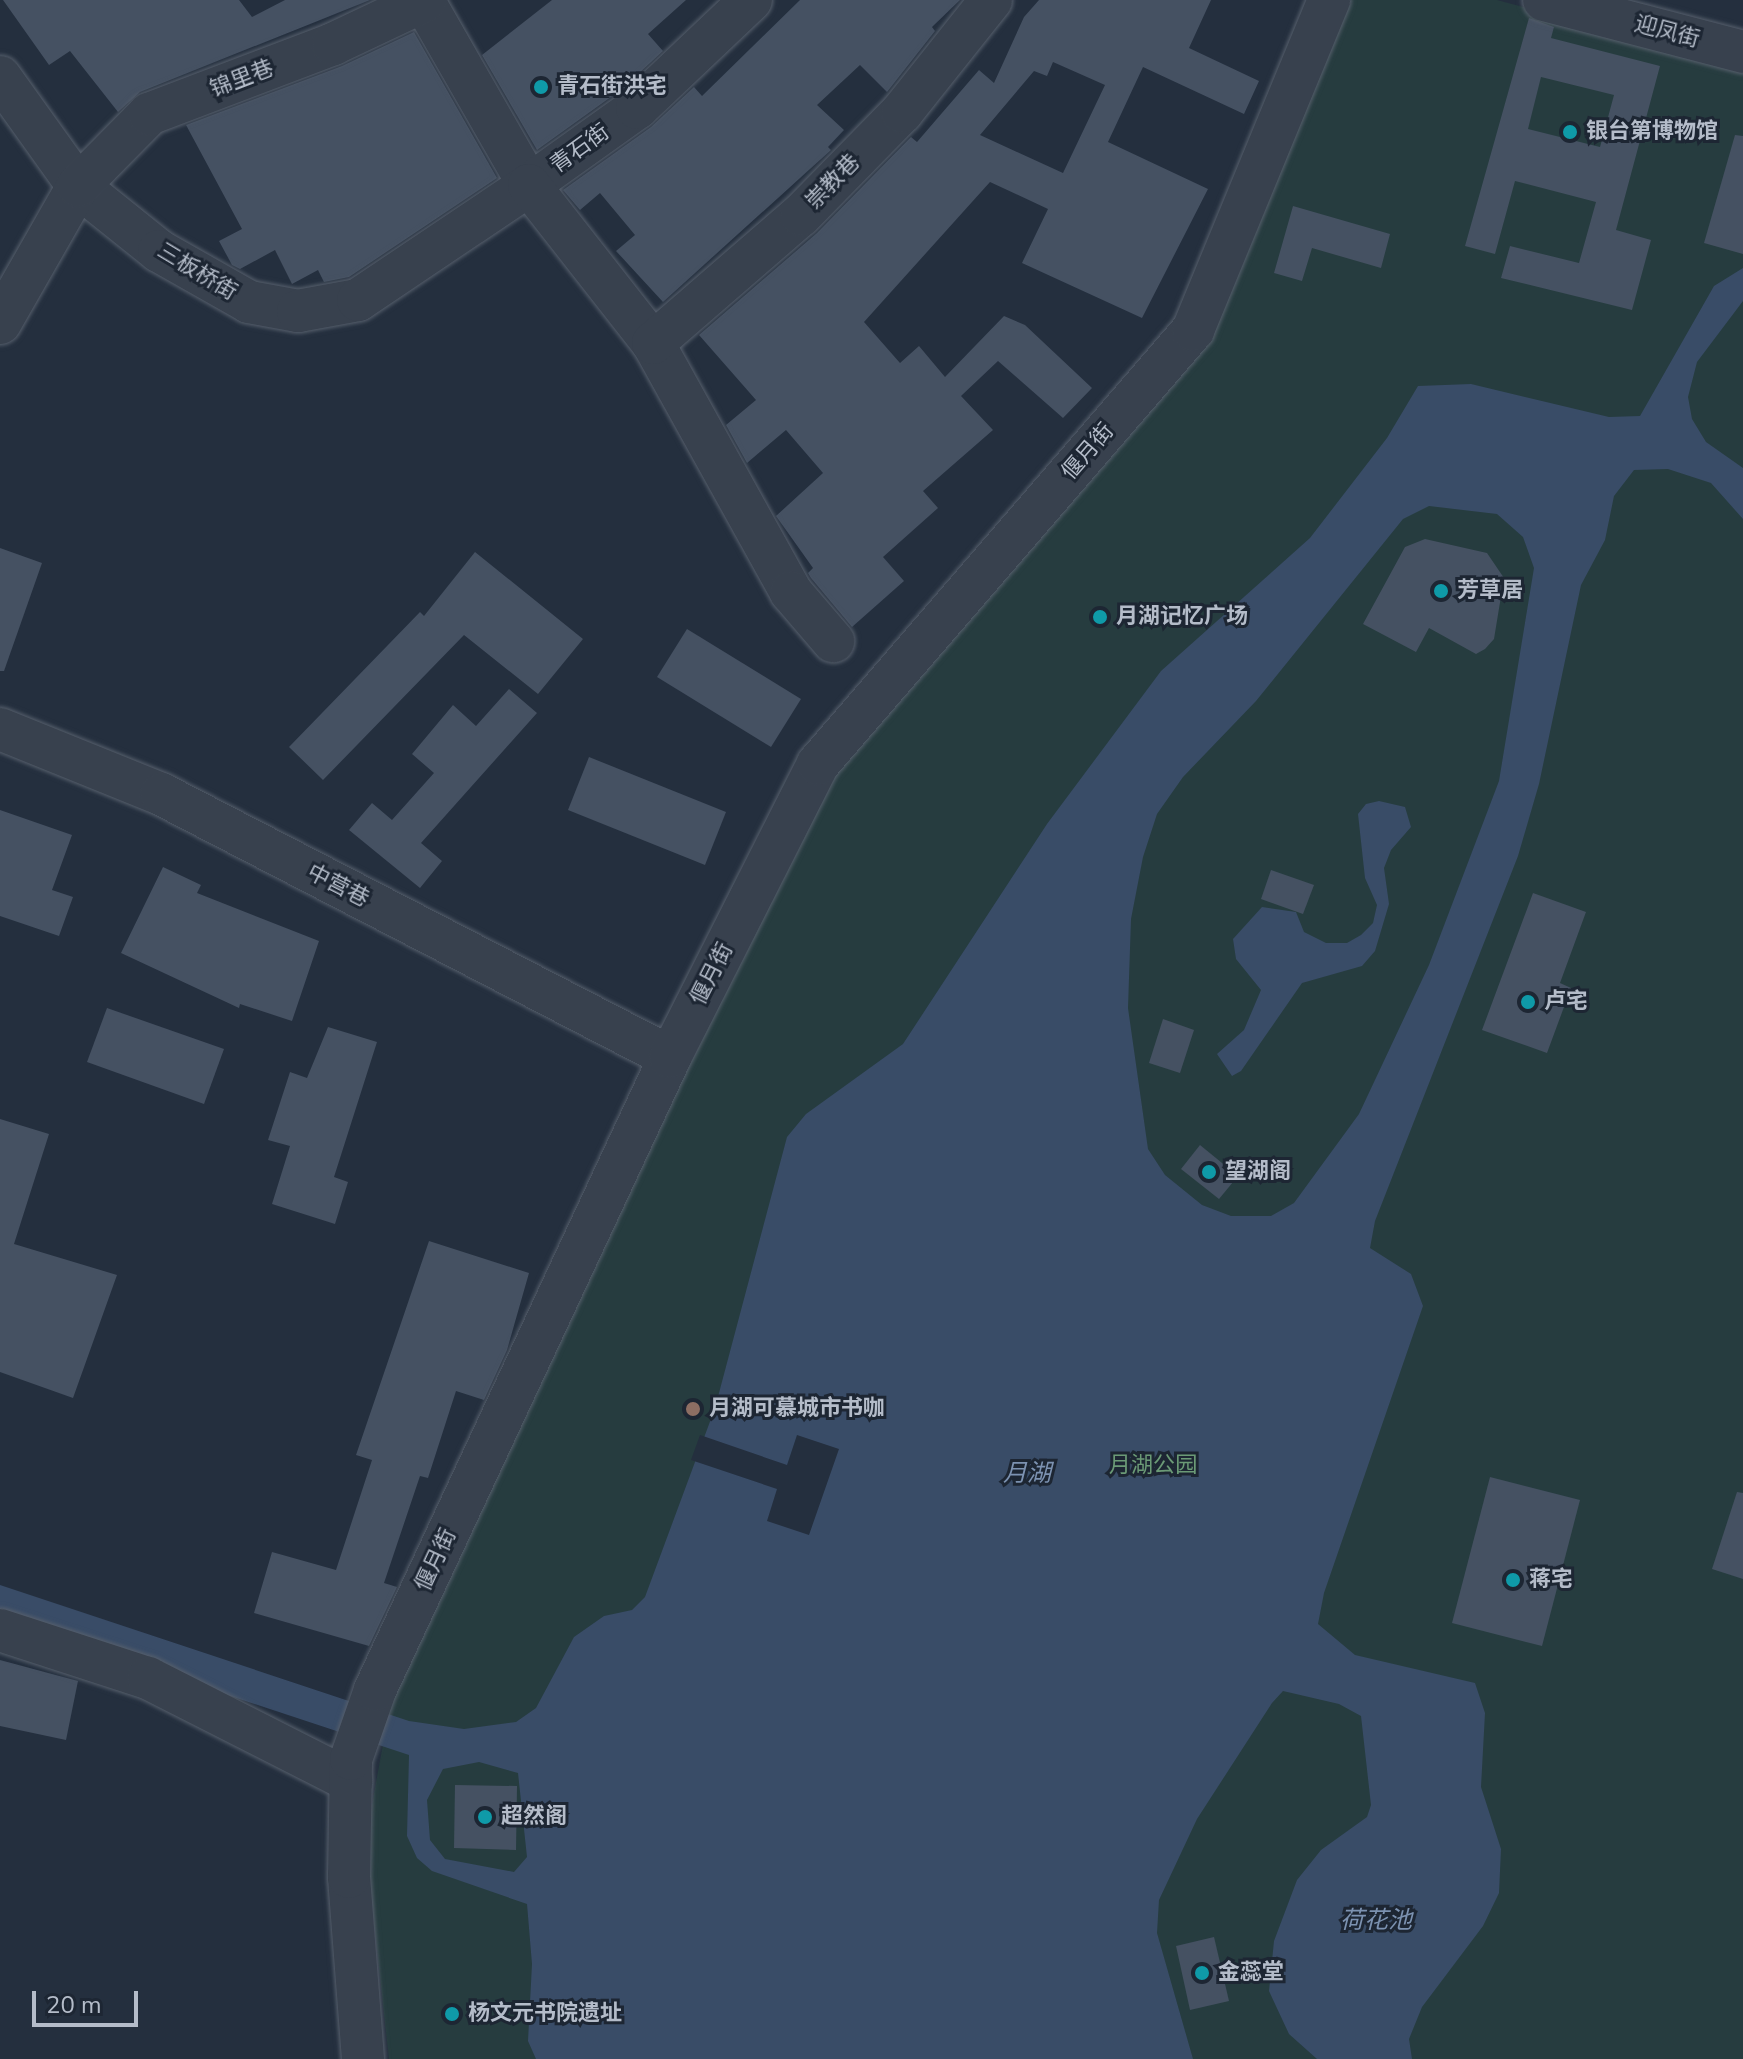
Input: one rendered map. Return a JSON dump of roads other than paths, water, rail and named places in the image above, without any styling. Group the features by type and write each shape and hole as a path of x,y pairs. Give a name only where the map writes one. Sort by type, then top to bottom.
{"street":[{"name":"青石街","path":"424,1 529,185 637,108 751,0"},
{"name":"崇教巷","path":"653,343 801,215 902,112 991,0"},
{"name":"偃月街","path":"363,2059 349,1877 351,1770 375,1690 670,1057 818,764 1193,330 1329,0"},
{"name":"迎凤街","path":"1544,0 1743,52"},
{"name":"锦里巷","path":"0,323 78,186 149,114 333,44 424,1"},
{"name":"三板桥街","path":"0,77 78,186 159,251 249,302 298,311 358,300 529,185"},
{"path":"529,185 653,343 791,592 833,641"},
{"name":"中营巷","path":"0,729 161,794 670,1057"},
{"path":"0,1630 148,1678 351,1770"}],"water":[{"name":"月湖","path":"1743,268 1743,301 1697,362 1688,397 1692,419 1706,442 1743,468 1743,519 1711,483 1668,469 1634,470 1614,496 1605,540 1581,585 1539,784 1518,856 1375,1221 1370,1248 1411,1274 1423,1306 1324,1593 1318,1624 1355,1655 1475,1683 1485,1713 1481,1787 1501,1849 1499,1893 1483,1926 1422,2007 1409,2039 1412,2059 1317,2059 1289,2034 1269,1991 1274,1941 1297,1880 1321,1850 1367,1817 1371,1805 1361,1716 1339,1704 1283,1691 1272,1703 1197,1819 1159,1900 1157,1933 1193,2059 536,2059 528,2041 532,1964 527,1904 432,1871 417,1858 407,1836 409,1755 0,1620 0,1585 409,1721 464,1729 516,1722 536,1708 574,1637 604,1616 632,1610 645,1597 715,1408 787,1137 806,1114 903,1044 1047,824 1161,671 1310,538 1387,438 1418,386 1471,384 1609,417 1640,416 1714,286","holes":["1429,506 1497,514 1523,537 1534,568 1499,781 1429,965 1359,1114 1294,1203 1271,1216 1231,1216 1202,1205 1165,1175 1148,1149 1128,1008 1131,919 1143,857 1157,814 1183,777 1256,701 1403,519","479,1762 518,1773 527,1857 514,1872 445,1859 430,1840 427,1800 443,1769"]},
{"path":"1379,801 1405,807 1411,827 1391,850 1384,868 1389,904 1375,951 1362,966 1302,983 1241,1071 1232,1076 1217,1054 1244,1030 1261,990 1236,959 1233,939 1262,907 1296,912 1304,932 1326,943 1347,943 1361,935 1373,923 1377,905 1365,878 1358,814 1366,804"}],"place":[{"name":"青石街洪宅","path":"541,87"},
{"name":"银台第博物馆","path":"1570,132"},
{"name":"芳草居","path":"1441,591"},
{"name":"月湖记忆广场","path":"1100,617"},
{"name":"卢宅","path":"1528,1002"},
{"name":"望湖阁","path":"1209,1172"},
{"name":"月湖可慕城市书咖","path":"693,1409"},
{"name":"蒋宅","path":"1513,1580"},
{"name":"超然阁","path":"485,1817"},
{"name":"金蕊堂","path":"1202,1973"},
{"name":"杨文元书院遗址","path":"452,2014"}],"park label":[{"name":"月湖公园","path":"1153,1466"}],"water label":[{"name":"荷花池","path":"1376,1921"}]}
